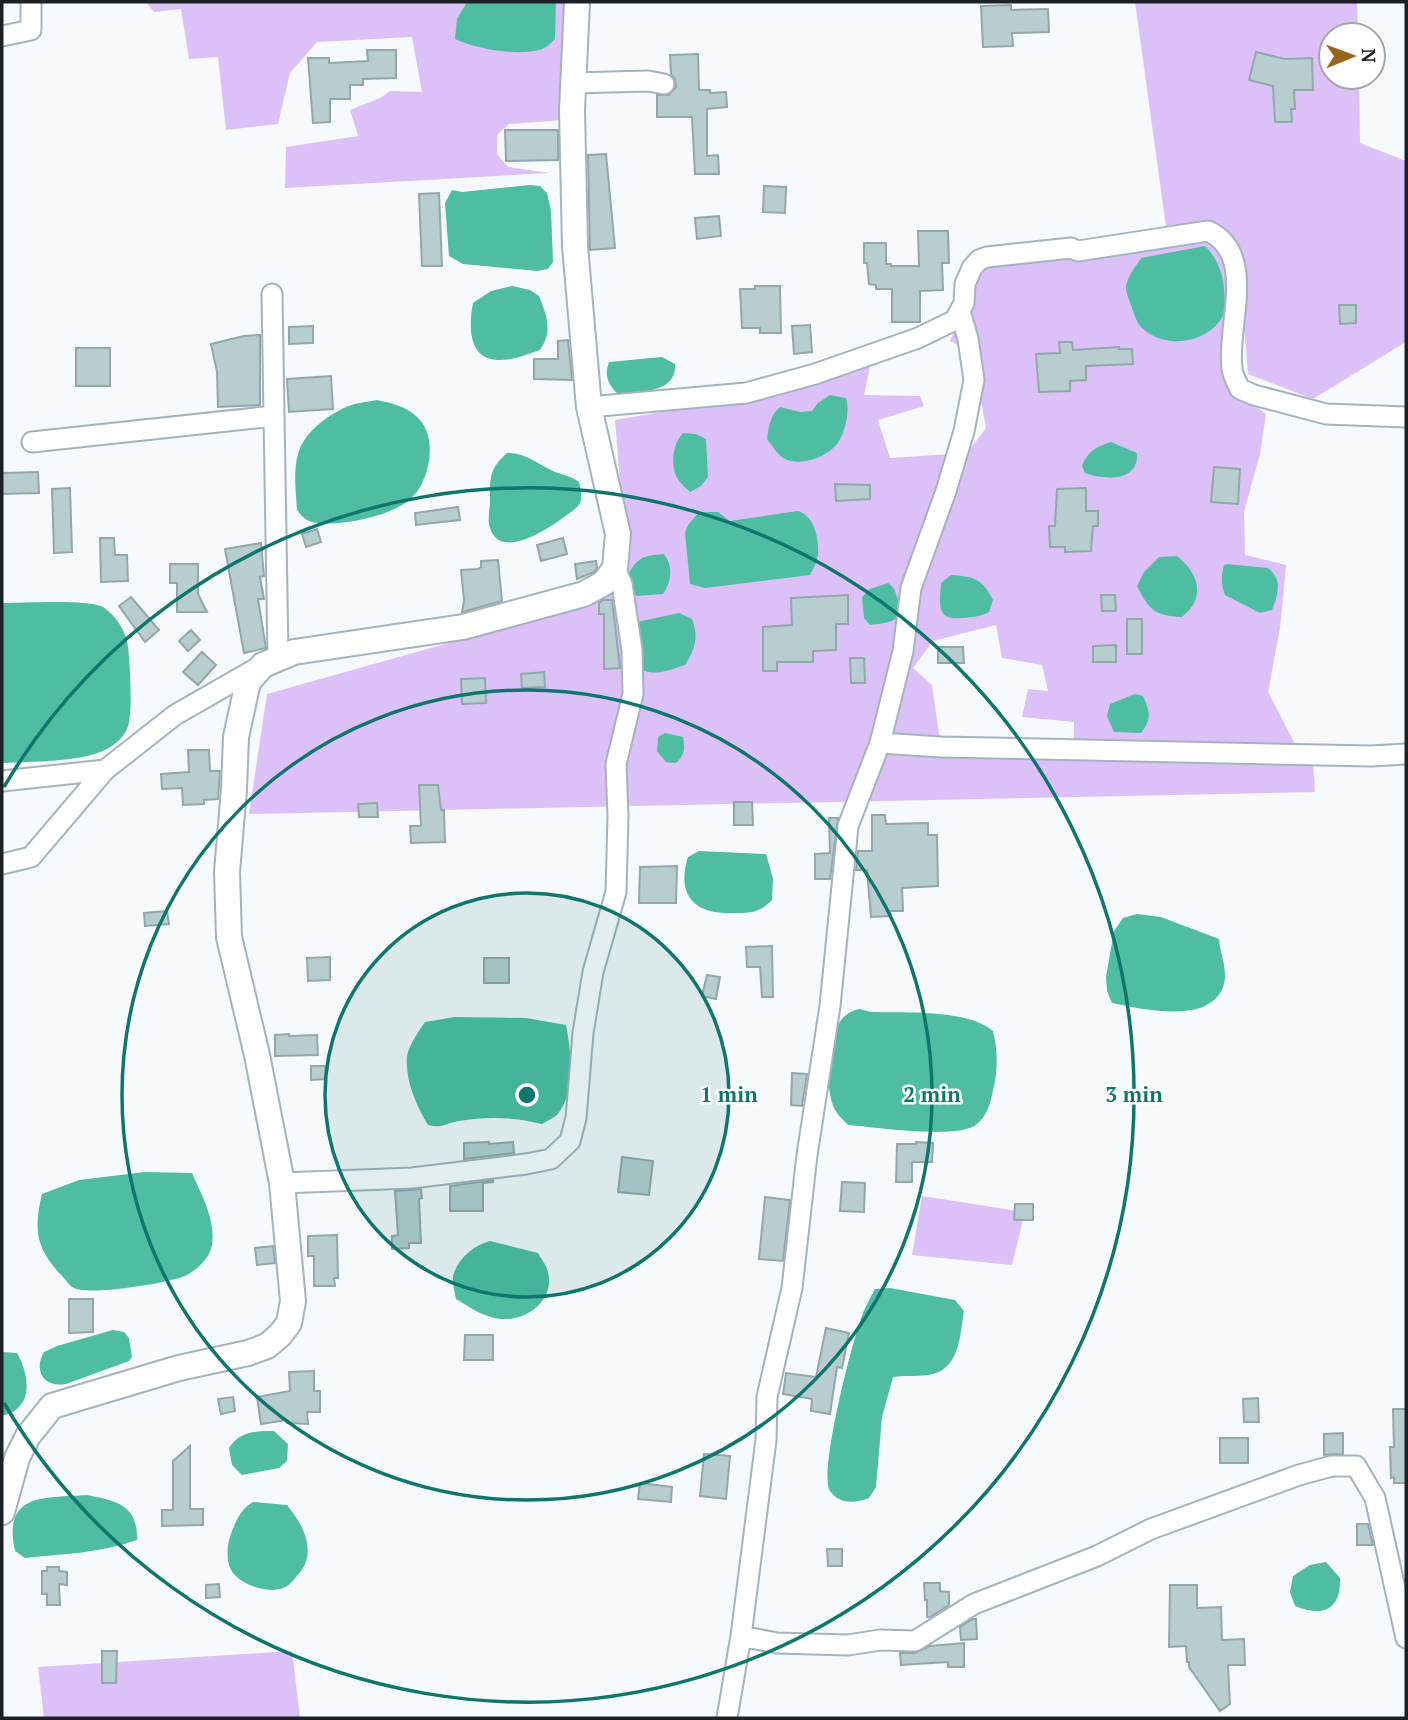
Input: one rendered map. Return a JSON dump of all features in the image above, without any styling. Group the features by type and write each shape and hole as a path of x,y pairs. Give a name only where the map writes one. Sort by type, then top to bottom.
{"street":[{"path":"2,36 31,30 30,2"},
{"path":"2,864 32,857 105,770 175,715 270,661 294,652 463,627 490,620 584,594 604,583 615,568 618,552 617,524 589,407 575,237 573,83 577,2"},
{"path":"573,83 648,80 664,84"},
{"path":"589,407 746,393 816,374 918,338 956,320 964,303 965,284 972,268 979,260 987,257 1070,248 1078,251 1208,232 1219,237 1231,252 1236,274 1237,298 1231,353 1232,371 1240,389 1254,396 1326,414 1406,416"},
{"path":"2,1512 17,1458 27,1436 52,1406 179,1368 248,1353 267,1346 281,1335 289,1323 292,1301 282,1183 257,1055 229,937 227,872 236,737 248,682 270,661 274,416 272,293"},
{"path":"727,1718 741,1636 766,1440 767,1397 792,1288 807,1154 830,1006 848,826 880,743 903,651 911,588 946,491 964,431 974,380 968,339 960,311"},
{"path":"32,442 274,416"},
{"path":"282,1183 412,1178 526,1164 551,1159 570,1141 576,1118 583,1033 593,972 616,892 616,764 633,694 632,650 622,584 615,568"},
{"path":"880,743 941,747 1371,756 1406,754"},
{"path":"2,781 105,770"},
{"path":"741,1636 776,1643 800,1644 848,1645 880,1640 915,1641 974,1604 1097,1556 1152,1529 1299,1475 1332,1466 1356,1466 1375,1498 1406,1638"}],"shaded area":[{"path":"146,2 572,2 565,120 509,124 497,135 497,154 508,167 549,173 285,188 286,147 358,136 350,110 390,91 422,92 412,37 317,42 290,73 278,124 226,130 218,57 189,59 181,9 154,12"},
{"path":"467,2 556,2 555,39 542,49 510,52 486,49 455,39 457,19"},
{"path":"1135,2 1357,2 1358,21 1317,21 1317,91 1359,91 1360,143 1406,161 1406,342 1313,399 1248,374 1238,258 1229,232 1166,227"},
{"path":"540,186 547,193 551,211 553,262 548,269 537,271 463,264 449,256 445,203 452,190 462,192"},
{"path":"1210,240 1227,251 1234,390 1266,414 1260,454 1244,512 1245,555 1286,565 1280,628 1268,692 1295,744 1074,739 1074,722 1022,717 1028,689 1048,691 1042,665 1002,658 996,625 933,641 913,668 932,685 941,747 1313,761 1315,792 249,814 267,694 495,630 605,591 626,555 615,420 732,400 871,362 864,395 920,396 924,406 878,420 890,458 967,453 986,428 972,352 950,341 976,279 985,267"},
{"path":"1205,246 1216,260 1223,278 1225,302 1221,319 1211,330 1192,339 1170,341 1150,334 1138,323 1127,292 1127,283 1134,268 1141,258"},
{"path":"512,286 530,290 539,296 548,330 544,343 540,350 519,357 497,360 487,358 475,347 472,339 473,303 491,291"},
{"path":"662,357 675,364 674,374 663,386 618,394 609,383 609,362"},
{"path":"830,395 846,398 848,408 844,431 839,441 815,459 799,462 782,458 767,439 774,414 780,407 800,412 812,411"},
{"path":"377,400 407,410 423,425 430,448 426,473 421,484 407,502 373,517 331,524 307,520 297,510 295,482 298,454 305,439 316,426 337,412 352,405"},
{"path":"683,433 696,434 706,439 708,477 701,486 690,492 677,478 673,461 675,448"},
{"path":"1111,442 1137,453 1133,469 1127,474 1111,477 1085,473 1082,466 1090,453"},
{"path":"507,453 525,457 576,480 579,482 581,495 577,507 557,522 514,542 504,542 495,537 489,522 492,474"},
{"path":"798,511 812,522 816,534 818,557 810,575 705,588 690,584 685,533 699,512 718,512 730,521"},
{"path":"664,554 670,574 663,594 636,596 625,580 633,567 644,557"},
{"path":"1177,556 1191,571 1197,589 1193,605 1182,617 1165,615 1154,610 1145,601 1137,586 1144,572 1159,557"},
{"path":"1224,565 1268,568 1273,573 1278,588 1272,610 1260,613 1225,595 1222,576"},
{"path":"951,575 965,576 981,583 993,600 989,612 962,618 947,617 943,614 940,604 941,583"},
{"path":"888,583 896,595 900,611 898,616 890,622 870,625 864,618 862,597 870,589"},
{"path":"2,603 83,603 103,607 115,617 127,641 131,697 127,729 113,745 83,757 2,763"},
{"path":"679,613 692,619 695,632 693,648 685,665 654,673 635,666 637,622"},
{"path":"1135,694 1143,696 1147,706 1149,715 1145,728 1141,733 1114,732 1107,716 1110,704"},
{"path":"665,733 683,737 684,751 676,763 666,762 657,751 658,737"},
{"path":"699,851 766,854 773,879 772,900 749,913 719,912 698,906 691,900 684,882 688,857"},
{"path":"1137,914 1161,917 1219,939 1225,981 1215,999 1204,1006 1173,1012 1112,1003 1107,991 1106,977 1114,931 1123,918"},
{"path":"859,1009 952,1016 982,1024 993,1031 997,1054 996,1075 990,1104 980,1121 967,1129 935,1132 848,1125 835,1110 830,1097 829,1051 839,1023 847,1014"},
{"path":"455,1017 526,1018 566,1025 570,1084 557,1115 542,1124 490,1118 469,1119 441,1126 428,1125 412,1092 407,1056 425,1022"},
{"path":"145,1172 192,1173 212,1226 209,1254 194,1270 176,1279 112,1290 83,1290 72,1287 45,1254 38,1236 42,1194 79,1180"},
{"path":"922,1196 1025,1212 1012,1265 912,1255"},
{"path":"490,1241 538,1253 548,1272 549,1282 543,1300 537,1307 511,1319 501,1319 477,1312 456,1299 453,1278 455,1269 473,1249"},
{"path":"890,1288 955,1300 964,1311 960,1339 954,1357 942,1370 928,1375 893,1377 882,1417 876,1487 869,1498 854,1502 843,1501 830,1491 828,1479 838,1405 864,1310 875,1289"},
{"path":"113,1330 124,1332 129,1338 132,1357 129,1361 66,1384 58,1385 46,1381 43,1377 40,1366 44,1352"},
{"path":"2,1352 17,1353 25,1372 26,1390 20,1406 2,1416"},
{"path":"274,1431 288,1444 287,1461 279,1468 242,1475 232,1465 229,1448 233,1442 254,1432"},
{"path":"87,1495 116,1503 130,1512 134,1519 137,1540 96,1550 25,1558 15,1551 15,1518 30,1502"},
{"path":"253,1502 287,1505 303,1531 308,1550 307,1559 291,1583 282,1588 266,1590 252,1586 234,1575 229,1566 228,1549 232,1532 242,1512"},
{"path":"1326,1562 1340,1578 1337,1598 1333,1604 1321,1611 1295,1606 1290,1592 1293,1576 1310,1565"},
{"path":"292,1651 300,1718 44,1718 38,1667"}],"building":[{"path":"1011,5 1011,10 1048,9 1049,32 1012,33 1013,46 983,47 981,6"},
{"path":"367,50 396,50 396,78 363,79 363,85 350,85 350,99 330,99 330,122 313,123 308,58 329,58 329,63 368,61"},
{"path":"1256,52 1285,59 1312,58 1313,90 1294,90 1295,109 1291,109 1292,122 1275,122 1273,86 1249,80"},
{"path":"698,54 699,90 710,90 710,93 726,92 727,107 707,109 707,156 718,155 719,174 695,174 692,117 657,117 657,95 669,95 676,87 671,74 670,55"},
{"path":"505,130 558,130 558,160 506,161"},
{"path":"606,154 615,248 590,250 588,155"},
{"path":"764,186 786,187 785,213 763,212"},
{"path":"439,193 442,266 422,266 419,194"},
{"path":"719,216 721,236 697,239 695,218"},
{"path":"918,231 948,231 949,263 942,263 943,290 920,291 920,322 892,322 892,289 876,289 876,285 869,284 867,263 864,263 864,243 886,243 886,264 919,266"},
{"path":"755,286 780,286 781,333 760,333 760,328 742,328 740,289 755,289"},
{"path":"1339,305 1356,305 1356,323 1340,324"},
{"path":"810,325 812,352 794,354 792,326"},
{"path":"313,326 313,343 289,344 289,327"},
{"path":"260,335 260,405 218,407 217,372 211,344"},
{"path":"568,340 572,380 534,379 534,359 558,359 558,341"},
{"path":"1059,342 1072,342 1073,350 1119,347 1132,349 1133,364 1086,366 1086,380 1070,381 1070,391 1039,392 1036,354 1060,353"},
{"path":"76,348 110,348 110,386 76,386"},
{"path":"331,376 333,409 289,412 287,379"},
{"path":"1214,467 1240,469 1238,504 1211,502"},
{"path":"38,472 39,493 2,494 2,473"},
{"path":"835,484 870,485 870,499 836,501"},
{"path":"70,488 72,552 54,553 52,489"},
{"path":"1086,488 1086,511 1098,511 1098,526 1093,526 1091,551 1065,552 1065,547 1050,547 1049,526 1055,526 1057,489"},
{"path":"458,507 460,520 416,525 415,513"},
{"path":"317,529 321,542 306,547 302,534"},
{"path":"100,538 114,538 115,555 127,555 128,581 101,582"},
{"path":"563,538 567,554 541,561 537,545"},
{"path":"261,543 264,576 260,577 264,599 258,599 266,648 244,653 225,549"},
{"path":"498,560 502,601 462,612 464,600 461,570 478,569 481,567 481,561"},
{"path":"596,561 597,568 594,572 577,579 575,564"},
{"path":"170,564 198,564 198,594 207,612 177,612 177,583 170,583"},
{"path":"848,595 848,624 836,624 836,650 813,651 813,662 777,662 777,671 763,671 763,627 792,625 791,598"},
{"path":"1101,595 1115,595 1116,611 1102,611"},
{"path":"131,597 159,630 145,642 119,606"},
{"path":"612,600 620,668 604,669 604,614 599,614 599,603"},
{"path":"1127,619 1142,619 1142,654 1127,654"},
{"path":"191,630 200,640 188,651 179,641"},
{"path":"1116,645 1116,662 1093,662 1093,646"},
{"path":"938,647 963,647 964,663 938,663"},
{"path":"202,652 216,665 198,685 183,672"},
{"path":"850,658 864,658 865,683 851,683"},
{"path":"544,672 545,687 522,688 521,674"},
{"path":"485,678 486,703 462,704 461,679"},
{"path":"188,750 209,750 210,771 220,771 218,799 204,800 204,804 183,805 182,788 162,789 161,774 189,772"},
{"path":"419,785 438,785 441,810 444,810 445,842 411,843 410,826 421,826"},
{"path":"734,802 752,802 753,825 734,825"},
{"path":"377,803 378,817 359,817 358,804"},
{"path":"872,815 885,815 886,824 928,823 928,835 937,835 938,886 902,888 903,911 890,911 891,916 871,917 867,870 856,870 858,851 872,851"},
{"path":"829,818 838,818 830,879 815,879 815,854 830,853"},
{"path":"677,866 676,903 639,903 640,867"},
{"path":"167,911 169,924 145,926 144,913"},
{"path":"772,946 773,997 762,997 760,967 747,967 746,947"},
{"path":"330,957 330,980 308,981 307,958"},
{"path":"484,958 509,958 509,983 484,983"},
{"path":"707,975 720,977 716,999 702,996"},
{"path":"275,1035 317,1035 318,1055 275,1056"},
{"path":"311,1066 325,1066 326,1079 311,1080"},
{"path":"792,1073 807,1074 802,1106 791,1105"},
{"path":"513,1142 514,1153 464,1159 464,1143"},
{"path":"933,1143 932,1162 912,1162 912,1182 896,1182 897,1144"},
{"path":"622,1157 653,1161 649,1195 618,1192"},
{"path":"493,1180 483,1183 483,1211 450,1211 450,1186"},
{"path":"842,1182 865,1183 864,1212 840,1211"},
{"path":"421,1189 421,1243 409,1243 409,1248 392,1249 392,1236 398,1235 395,1191"},
{"path":"765,1197 790,1200 783,1261 759,1259"},
{"path":"1015,1204 1033,1204 1033,1220 1014,1220"},
{"path":"337,1235 338,1278 334,1278 335,1286 314,1286 314,1256 308,1256 308,1236"},
{"path":"273,1246 275,1263 257,1265 255,1248"},
{"path":"69,1299 93,1299 93,1332 69,1333"},
{"path":"826,1328 849,1333 842,1368 837,1367 830,1414 811,1411 812,1399 783,1394 786,1373 816,1377"},
{"path":"465,1335 493,1335 493,1360 464,1360"},
{"path":"314,1371 314,1391 320,1391 320,1412 307,1412 308,1424 287,1423 286,1420 261,1424 257,1397 290,1391 289,1372"},
{"path":"233,1397 235,1411 221,1414 218,1399"},
{"path":"1258,1398 1259,1422 1244,1422 1243,1399"},
{"path":"1393,1409 1406,1409 1406,1483 1394,1483 1394,1477 1391,1478 1390,1447 1394,1447"},
{"path":"1343,1433 1343,1454 1324,1455 1324,1434"},
{"path":"1220,1438 1248,1438 1248,1463 1220,1463"},
{"path":"190,1446 190,1509 203,1509 203,1525 162,1526 162,1510 173,1510 173,1461"},
{"path":"704,1454 730,1456 726,1499 700,1496"},
{"path":"640,1483 672,1487 671,1502 638,1499"},
{"path":"1357,1524 1368,1524 1373,1545 1357,1545"},
{"path":"827,1549 842,1549 842,1566 828,1566"},
{"path":"47,1567 59,1567 59,1571 67,1572 67,1585 59,1584 60,1605 47,1605 47,1594 42,1594 42,1571 47,1571"},
{"path":"924,1583 940,1583 940,1591 949,1592 949,1605 930,1617 927,1617"},
{"path":"219,1584 220,1597 206,1598 206,1585"},
{"path":"1170,1585 1197,1585 1197,1608 1221,1607 1222,1640 1244,1639 1245,1665 1228,1665 1230,1704 1220,1711 1189,1667 1186,1646 1169,1647"},
{"path":"976,1619 977,1639 961,1640 960,1627"},
{"path":"964,1643 964,1667 948,1667 948,1662 901,1665 900,1653 915,1653 930,1646"},
{"path":"102,1651 117,1651 116,1683 102,1683"}]}
